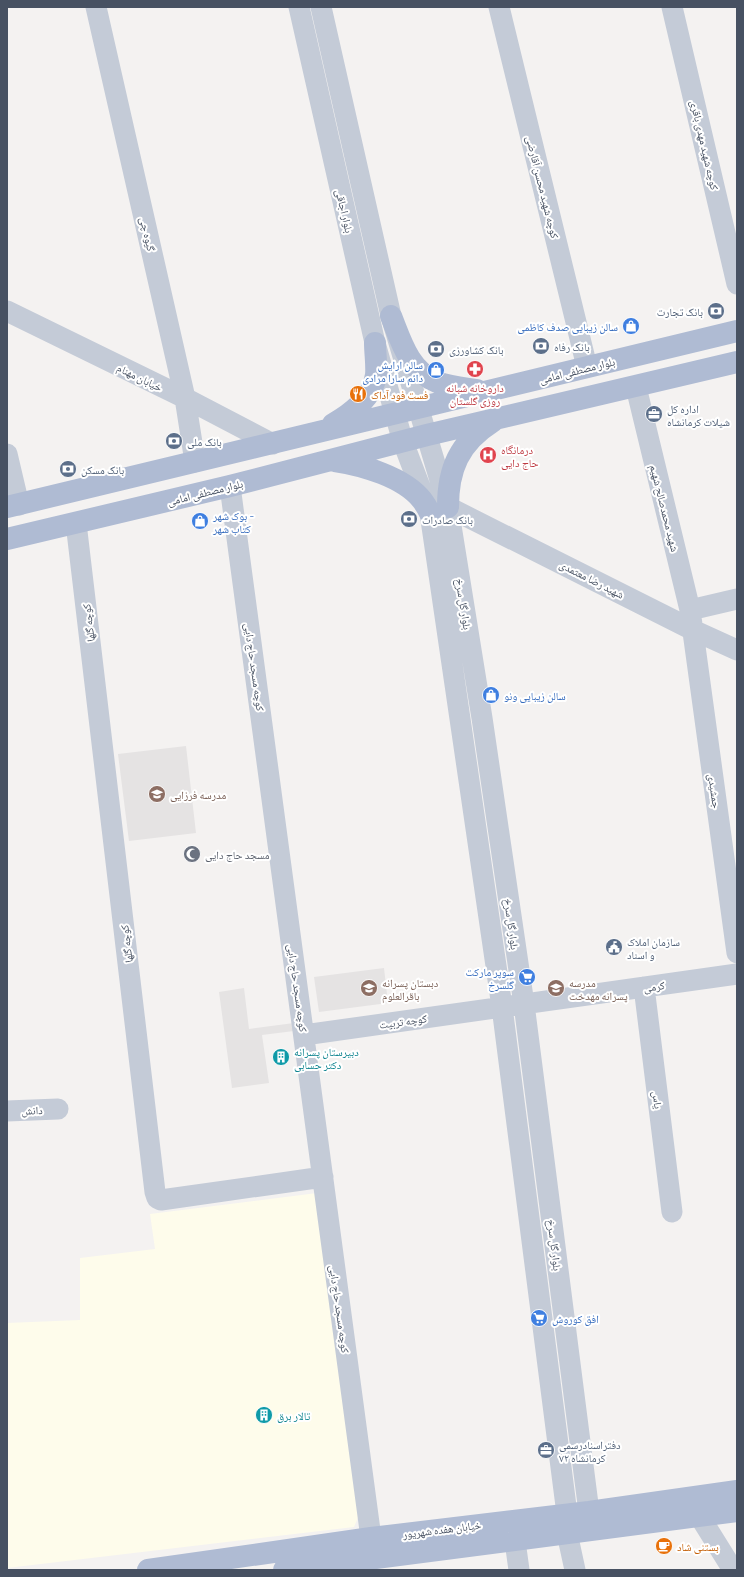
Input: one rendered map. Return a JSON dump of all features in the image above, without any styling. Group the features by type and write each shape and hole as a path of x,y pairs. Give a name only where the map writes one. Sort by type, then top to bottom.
{"main road":[{"path":"390,316 406,353 414,365 427,376 445,384 488,392"},
{"name":"بلوار مصطفی امامی","path":"394,413 488,392 737,331"},
{"path":"321,431 349,414 357,407 366,395 376,375 375,343"},
{"path":"427,435 737,362"},
{"path":"13,506 394,413"},
{"path":"329,461 359,466 391,478 439,510 453,467 458,457 475,435 497,419"},
{"name":"بلوار مصطفی امامی","path":"7,539 230,486 427,435"},
{"name":"خیابان هفده شهریور","path":"284,1570 351,1566 515,1541 567,1523 589,1512 737,1492"},
{"name":"خیابان هفده شهریور","path":"148,1570 371,1538 567,1523 700,1517 737,1511"}],"street":[{"name":"گیوه چی","path":"96,7 185,398 195,462"},
{"name":"بلوار اجاقی","path":"299,7 375,343 403,442"},
{"name":"بلوار اجاقی","path":"321,7 390,316 417,408 427,435"},
{"name":"کوچه شهید محسن آقارضی","path":"499,7 587,367"},
{"name":"کوچه شهید مهدی باقری","path":"672,7 737,284"},
{"name":"خیابان مهنام","path":"7,311 185,398 272,444"},
{"name":"شهید محمدصالح شهیم","path":"636,387 692,620"},
{"name":"بلوار گل سرخ","path":"427,435 439,510 482,718 524,1004 589,1512"},
{"name":"بلوار گل سرخ","path":"403,442 439,510 461,721 502,1007 535,1258 567,1523 575,1570"},
{"path":"7,454 13,506"},
{"name":"کوچه مسجد حاج دایی","path":"230,486 371,1538"},
{"name":"شهید رضا معتمدی","path":"439,510 692,620 737,650"},
{"name":"کوچه گلها","path":"76,523 153,1176 157,1198 161,1200 323,1177"},
{"path":"692,620 737,599"},
{"name":"جمشیدی","path":"692,620 737,953"},
{"path":"461,721 482,718"},
{"name":"کرمی","path":"502,1007 737,974"},
{"name":"یاس","path":"644,987 672,1212"},
{"name":"کوچه تربیت","path":"304,1035 502,1007"},
{"name":"دانش","path":"7,1111 58,1109"},
{"path":"535,1258 556,1256"},
{"path":"700,1517 733,1570"},
{"path":"515,1541 519,1570"}],"shaded area":[{"name":"مدرسه فرزایی","path":"186,746 196,833 129,841 118,754"},
{"path":"384,968 388,1003 319,1012 314,977"},
{"path":"244,988 249,1029 294,1023 294,1031 262,1035 269,1083 232,1088 219,992"},
{"path":"317,1193 360,1513 354,1527 7,1568 7,1323 80,1320 80,1258 155,1249 150,1214"}],"place":[{"name":"بانک تجارت","path":"716,311"},
{"name":"سالن زیبایی صدف کاظمی","path":"631,326"},
{"name":"بانک رفاه","path":"541,346"},
{"name":"بانک کشاورزی","path":"436,349"},
{"name":"داروخانه شبانه روزی گلستان","path":"475,369"},
{"name":"سالن ارایش دائم سارا مرادی","path":"436,370"},
{"name":"فست فود آداک","path":"358,394"},
{"name":"اداره کل شیلات کرمانشاه","path":"654,414"},
{"name":"بانک ملی","path":"174,441"},
{"name":"درمانگاه حاج دایی","path":"488,455"},
{"name":"بانک مسکن","path":"68,469"},
{"name":"بانک صادرات","path":"409,519"},
{"name":"بوک شهر - کتاب شهر","path":"200,521"},
{"name":"سالن زیبایی ونو","path":"491,695"},
{"name":"مدرسه فرزایی","path":"157,794"},
{"name":"مسجد حاج دایی","path":"192,854"},
{"name":"سازمان املاک و اسناد","path":"614,947"},
{"name":"سوپر مارکت گلسرخ","path":"527,977"},
{"name":"دبستان پسرانه باقرالعلوم","path":"369,988"},
{"name":"مدرسه پسرانه مهدخت","path":"556,988"},
{"name":"دبیرستان پسرانه دکتر حسابی","path":"281,1057"},
{"name":"افق کوروش","path":"539,1318"},
{"name":"تالار برق","path":"264,1415"},
{"name":"دفتراسنادرسمی ۷۲ کرمانشاه","path":"546,1450"},
{"name":"بستنی شاد","path":"664,1546"}]}
